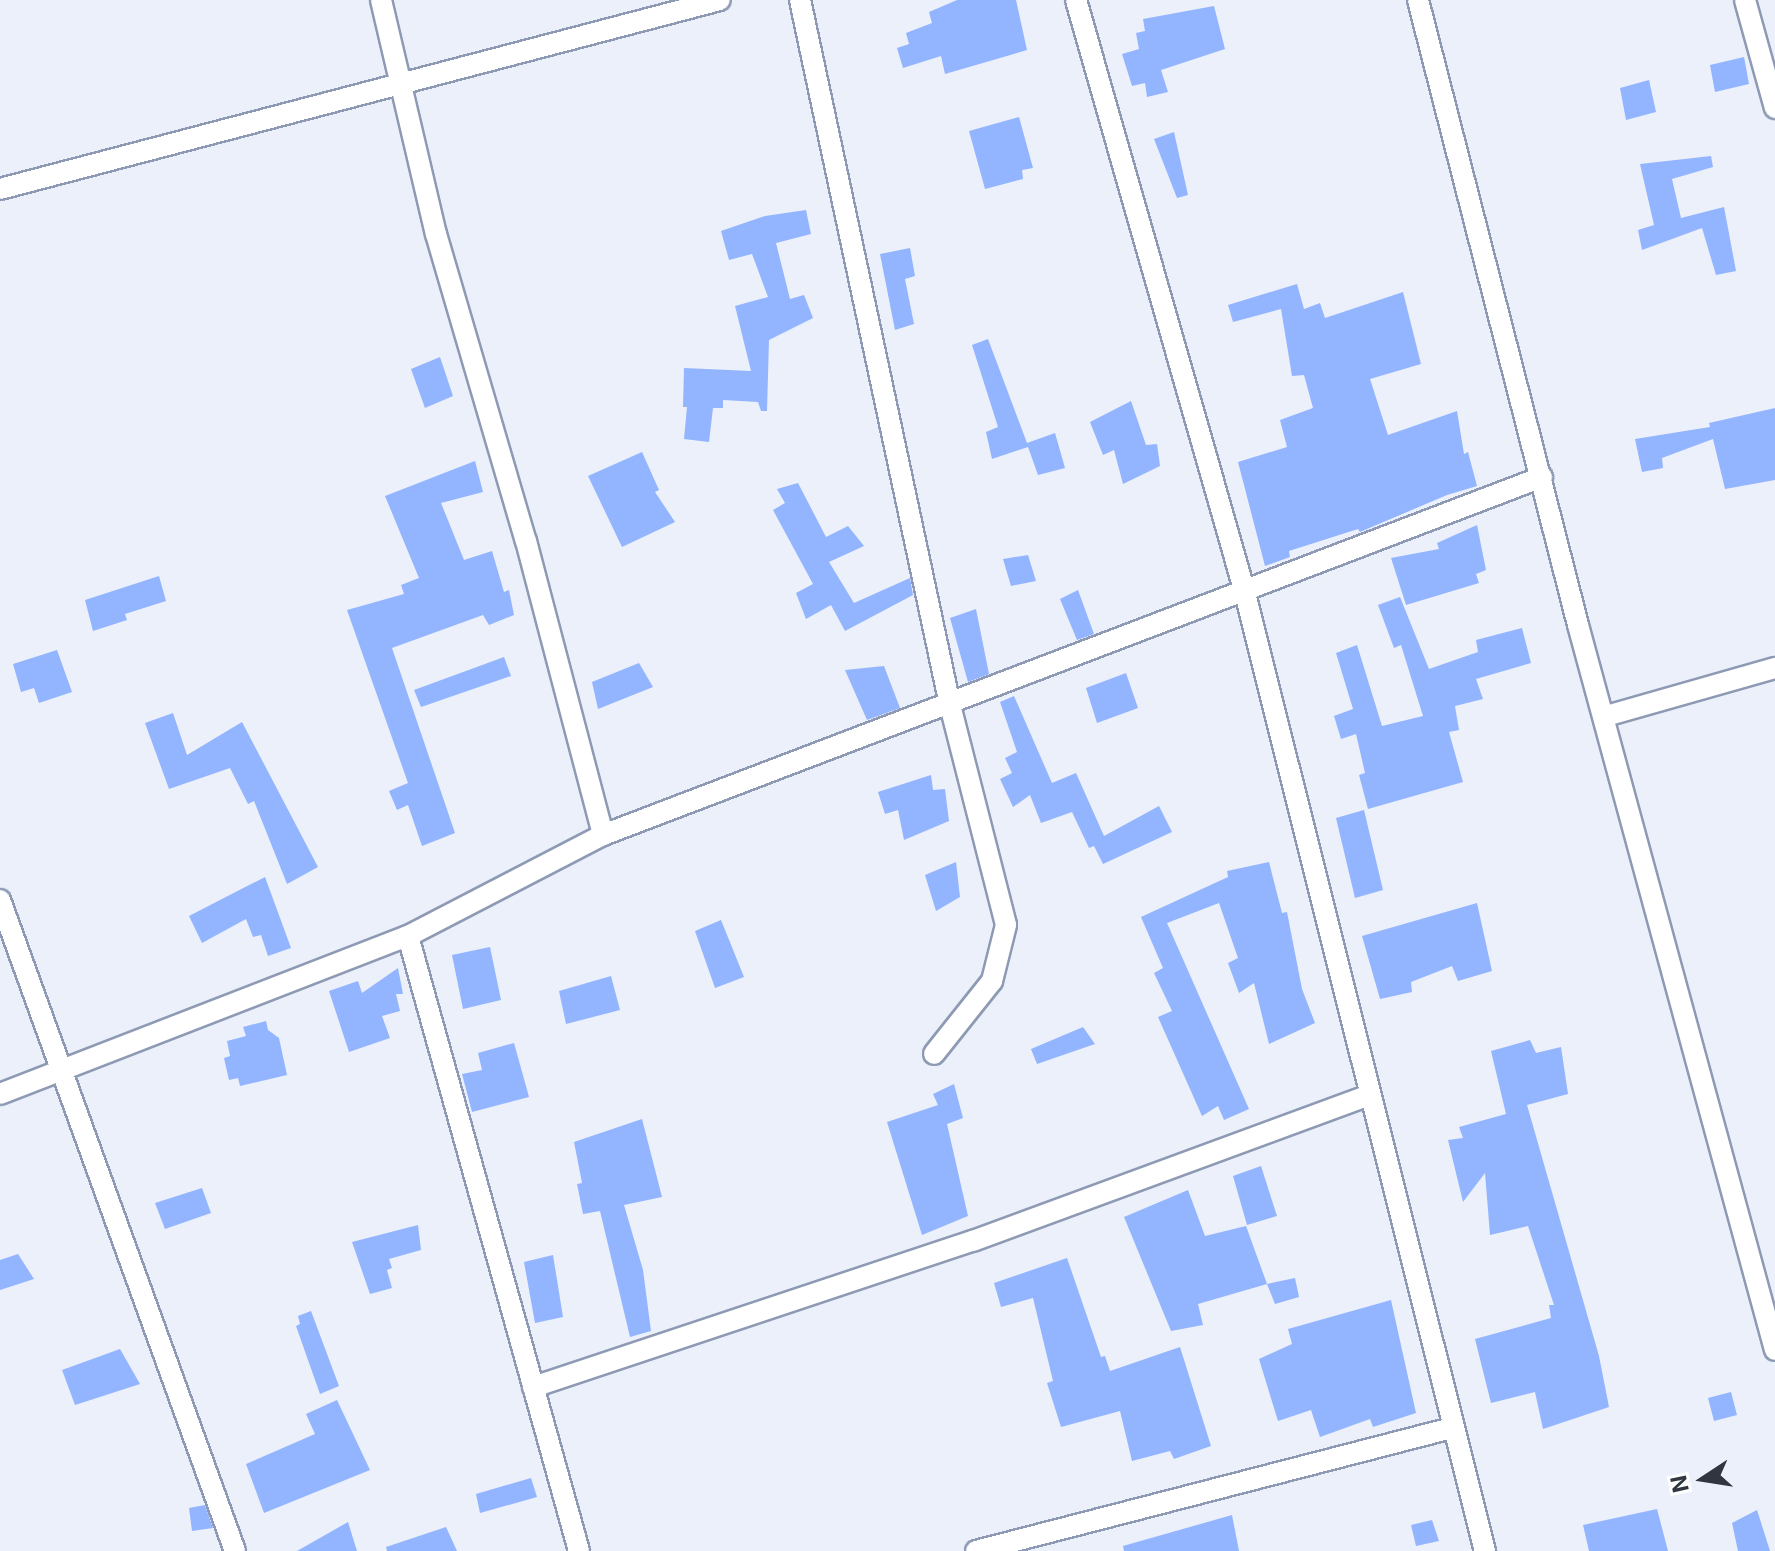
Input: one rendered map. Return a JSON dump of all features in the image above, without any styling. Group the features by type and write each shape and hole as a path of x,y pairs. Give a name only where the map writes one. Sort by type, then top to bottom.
{"street":[{"path":"381,0 436,234 526,541 603,835"},
{"path":"0,189 720,0"},
{"path":"800,0 950,705 1006,925 992,981 934,1054"},
{"path":"1076,0 1245,593 1485,1551"},
{"path":"1418,0 1578,625 1606,716 1775,1350"},
{"path":"1745,0 1775,108"},
{"path":"0,1094 408,936 603,835 1245,593 1542,477"},
{"path":"1606,716 1775,668"},
{"path":"0,900 235,1551"},
{"path":"408,936 579,1551"},
{"path":"533,1387 973,1241 1370,1095"},
{"path":"976,1551 1453,1428"}],"building":[{"path":"957,0 1016,0 1027,50 945,74 941,56 903,68 897,48 909,44 906,33 932,23 929,12"},
{"path":"1214,6 1225,49 1161,70 1168,92 1147,97 1145,83 1132,86 1122,54 1139,49 1136,33 1145,31 1143,19"},
{"path":"1744,57 1749,84 1715,92 1710,65"},
{"path":"1649,80 1656,112 1626,120 1620,88"},
{"path":"1019,117 1033,168 1022,170 1023,179 985,189 969,131"},
{"path":"1174,132 1188,195 1177,198 1154,139"},
{"path":"1711,156 1713,167 1672,179 1681,218 1724,207 1736,271 1716,275 1702,228 1642,250 1638,230 1654,225 1640,164"},
{"path":"806,210 811,234 776,243 790,299 804,295 813,318 769,340 767,411 761,411 758,402 723,400 723,408 713,408 709,442 684,439 687,407 683,407 684,368 751,371 735,306 768,297 752,254 729,260 721,231 765,216"},
{"path":"910,248 915,276 905,279 914,324 895,330 880,254"},
{"path":"1297,284 1304,309 1320,303 1325,318 1403,292 1421,364 1370,379 1388,435 1457,411 1464,454 1468,452 1477,486 1447,495 1360,532 1358,529 1289,551 1290,557 1265,566 1238,462 1287,447 1280,420 1313,408 1304,375 1292,376 1281,309 1233,322 1228,305"},
{"path":"988,339 1027,443 1055,433 1065,468 1038,475 1028,447 992,459 986,432 998,427 972,345"},
{"path":"440,357 453,396 425,408 411,369"},
{"path":"1131,401 1146,445 1157,444 1160,466 1123,484 1114,450 1103,455 1090,422"},
{"path":"1775,408 1775,480 1725,489 1713,439 1662,458 1663,468 1642,472 1635,439 1710,427 1709,423"},
{"path":"642,452 659,490 655,492 675,522 622,547 588,476"},
{"path":"475,461 483,492 441,503 464,560 492,551 504,592 509,590 514,615 489,625 483,615 392,648 455,833 422,846 408,805 397,810 389,791 408,783 347,610 404,594 401,585 419,578 385,496"},
{"path":"798,483 826,537 848,526 864,546 829,562 854,603 910,578 913,595 845,631 831,605 806,619 796,593 813,584 773,510 785,503 777,489"},
{"path":"1477,525 1486,570 1476,574 1479,583 1406,605 1391,558 1439,549 1437,543"},
{"path":"1028,555 1036,581 1011,586 1003,559"},
{"path":"159,576 166,601 125,614 127,620 93,631 85,600"},
{"path":"1078,590 1094,634 1077,640 1060,599"},
{"path":"1400,597 1429,669 1478,652 1476,640 1522,628 1531,663 1476,679 1483,699 1455,706 1459,730 1449,732 1463,782 1368,809 1359,775 1365,773 1356,734 1341,739 1334,716 1353,709 1336,653 1357,645 1382,726 1423,716 1401,645 1394,648 1378,605"},
{"path":"976,609 989,674 968,682 950,618"},
{"path":"57,650 72,692 39,703 34,688 21,692 13,664"},
{"path":"504,657 511,676 421,707 414,690"},
{"path":"639,663 653,687 598,709 592,682"},
{"path":"884,666 900,708 867,720 845,670"},
{"path":"1126,673 1138,708 1097,723 1086,688"},
{"path":"1014,696 1052,783 1076,773 1104,836 1159,806 1172,832 1103,864 1094,846 1089,848 1072,812 1041,823 1030,795 1013,807 1000,779 1012,773 1005,758 1017,752 1000,702"},
{"path":"173,713 187,755 242,722 318,867 287,884 254,801 248,804 230,768 169,789 145,723"},
{"path":"931,775 933,790 945,789 949,821 904,840 898,810 885,814 878,792"},
{"path":"1364,810 1383,890 1355,898 1336,818"},
{"path":"956,862 960,897 936,911 925,875"},
{"path":"1269,862 1282,913 1287,912 1302,989 1315,1023 1269,1044 1254,983 1239,993 1228,963 1238,958 1219,903 1167,923 1249,1109 1224,1120 1218,1106 1202,1116 1158,1017 1172,1011 1154,973 1163,968 1141,917 1228,877 1227,871"},
{"path":"265,877 291,948 268,956 261,935 253,937 246,919 202,943 189,916"},
{"path":"1477,903 1492,971 1458,981 1452,966 1411,982 1412,992 1380,999 1362,936"},
{"path":"721,920 744,977 715,988 695,931"},
{"path":"490,947 501,1000 463,1009 452,955"},
{"path":"398,968 403,994 396,994 400,1011 382,1016 390,1038 349,1052 329,991 358,981 362,993"},
{"path":"611,976 620,1010 566,1024 559,991"},
{"path":"266,1021 268,1030 279,1038 287,1075 240,1086 238,1078 229,1080 224,1058 230,1056 227,1041 246,1036 243,1027"},
{"path":"1083,1027 1095,1044 1037,1064 1031,1049"},
{"path":"1530,1040 1536,1053 1561,1047 1568,1094 1527,1105 1599,1356 1609,1407 1543,1429 1535,1392 1491,1403 1475,1339 1551,1318 1549,1305 1554,1305 1528,1226 1490,1235 1485,1173 1463,1202 1448,1140 1463,1138 1459,1127 1506,1114 1491,1051"},
{"path":"514,1043 529,1097 472,1112 462,1074 482,1070 478,1053"},
{"path":"954,1084 963,1118 947,1124 968,1216 922,1235 887,1122 938,1105 933,1094"},
{"path":"642,1119 662,1197 624,1205 643,1270 651,1331 630,1337 600,1211 583,1214 577,1184 582,1183 574,1142"},
{"path":"1261,1166 1277,1216 1247,1225 1233,1176"},
{"path":"202,1188 211,1213 165,1229 155,1203"},
{"path":"1188,1190 1205,1236 1246,1226 1267,1284 1198,1304 1203,1325 1171,1331 1124,1217"},
{"path":"418,1225 421,1250 389,1259 392,1268 387,1270 392,1288 370,1294 352,1242"},
{"path":"18,1254 34,1279 0,1290 0,1260"},
{"path":"553,1255 563,1317 535,1323 524,1262"},
{"path":"1067,1258 1101,1357 1105,1356 1110,1371 1180,1347 1211,1446 1174,1459 1170,1451 1132,1461 1120,1411 1061,1427 1047,1383 1053,1381 1033,1298 1001,1307 994,1283"},
{"path":"1295,1278 1299,1297 1275,1304 1267,1284"},
{"path":"1391,1300 1416,1413 1373,1427 1370,1419 1320,1437 1311,1410 1278,1421 1259,1359 1292,1344 1288,1329"},
{"path":"311,1311 339,1386 320,1394 296,1326 300,1324 298,1316"},
{"path":"120,1349 140,1384 75,1405 62,1370"},
{"path":"1731,1392 1737,1415 1714,1421 1708,1398"},
{"path":"337,1400 370,1470 264,1513 246,1464 315,1434 306,1414"},
{"path":"531,1478 537,1497 480,1513 476,1494"},
{"path":"205,1505 213,1528 192,1531 189,1508"},
{"path":"1657,1509 1668,1551 1589,1551 1583,1525"},
{"path":"1757,1510 1770,1551 1738,1551 1732,1523"},
{"path":"1232,1515 1239,1551 1124,1551 1123,1546"},
{"path":"1432,1520 1439,1541 1416,1546 1411,1525"},
{"path":"348,1522 357,1551 297,1551"},
{"path":"446,1527 457,1551 387,1551 386,1547"}]}
